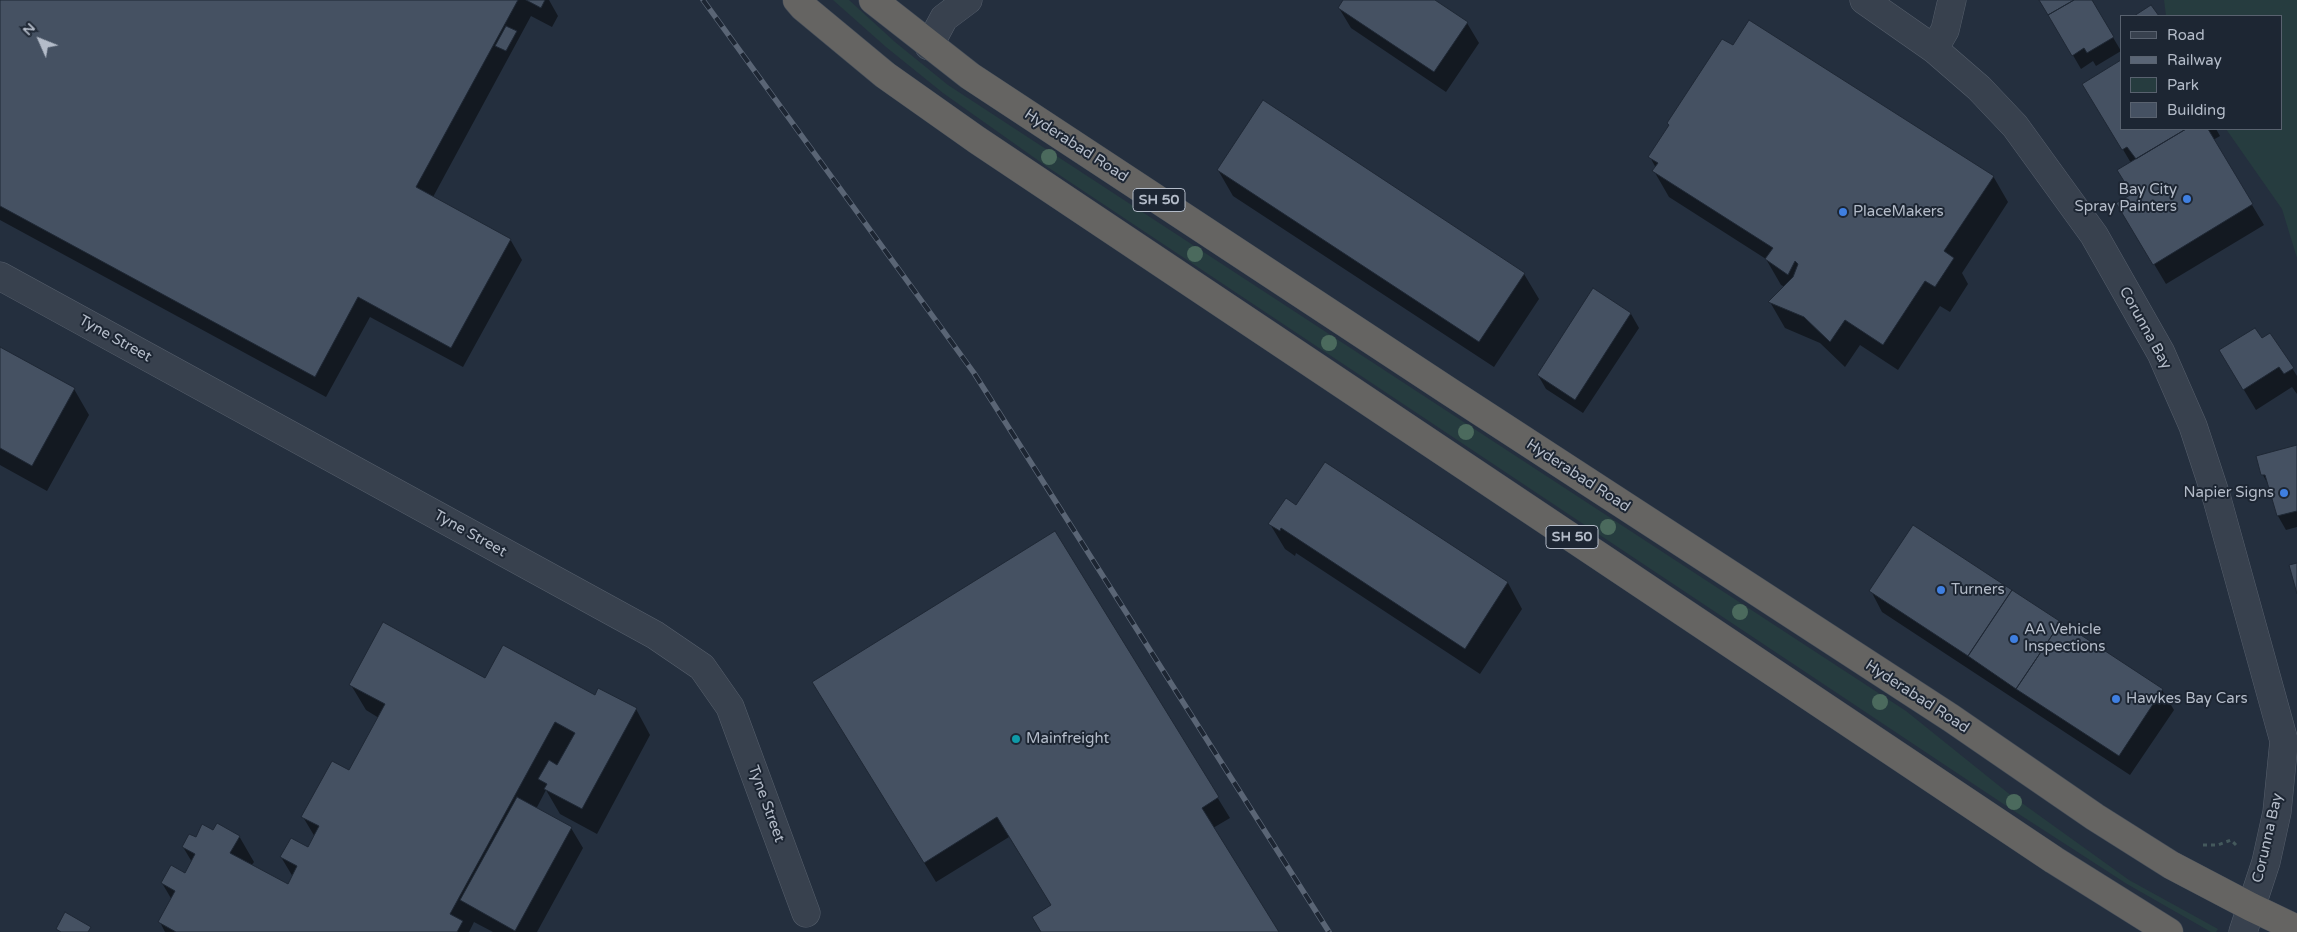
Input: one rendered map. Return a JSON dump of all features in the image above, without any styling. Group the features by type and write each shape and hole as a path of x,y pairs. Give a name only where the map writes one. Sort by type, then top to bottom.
{"highway":[{"name":"SH 50","path":"797,0 804,8 885,75 976,140 2054,860 2169,932"},
{"name":"Hyderabad Road","path":"874,0 929,46 970,76 1951,718 2095,817 2171,865 2247,920 2297,929"}],"street":[{"path":"929,46 944,18 968,0"},
{"name":"Corunna Bay","path":"1864,0 1934,49 1979,88 2015,126 2094,235 2161,353 2193,426 2217,499 2284,741 2297,777"},
{"path":"1934,49 1945,30 1952,0"},
{"name":"Tyne Street","path":"0,276 656,635 702,667 730,707 806,913"},
{"name":"Corunna Bay","path":"2247,920 2266,862 2277,812 2284,741"}],"green space":[{"path":"833,0 849,0 895,42 948,85 1906,711 2008,793 2129,880 2218,929 2216,932 2211,932 2127,884 2011,809 1046,166 943,93 886,47"},
{"path":"2164,0 2297,0 2297,258 2282,209 2227,130 2282,130 2282,15 2166,15"}],"building":[{"path":"0,0 518,0 416,187 511,239 451,348 358,297 315,377 0,206"},
{"path":"526,0 545,0 541,8"},
{"path":"1343,0 1435,0 1468,22 1434,72 1338,8"},
{"path":"2039,0 2074,0 2048,15"},
{"path":"2074,0 2092,0 2114,37 2087,53 2084,48 2072,56 2048,15"},
{"path":"2151,5 2158,15 2136,15"},
{"name":"PlaceMakers","path":"1749,20 1994,176 1944,251 1954,258 1935,287 1925,281 1883,345 1845,320 1830,342 1804,317 1768,302 1793,277 1798,264 1795,261 1788,275 1765,259 1773,248 1652,171 1658,163 1648,157 1669,125 1667,123 1722,39 1733,45"},
{"path":"506,26 517,31 506,51 495,46"},
{"path":"2120,61 2120,130 2184,130 2136,159 2127,147 2122,150 2082,84"},
{"path":"1263,100 1525,273 1479,342 1217,170"},
{"name":"Bay City Spray Painters","path":"2184,130 2209,130 2253,204 2153,265 2116,203 2132,194 2117,170"},
{"path":"1593,288 1631,313 1575,400 1537,375"},
{"path":"2255,328 2262,338 2270,333 2294,368 2284,374 2279,367 2243,390 2219,350"},
{"path":"0,347 75,388 32,466 0,448"},
{"name":"Napier Signs","path":"2297,445 2297,511 2277,516 2265,475 2261,475 2256,456"},
{"path":"1325,462 1508,582 1465,649 1281,528 1280,531 1268,524 1286,498 1296,505"},
{"name":"Turners","path":"1913,525 2012,590 1968,656 1869,591"},
{"name":"Mainfreight","path":"1055,531 1219,797 1202,808 1279,932 1041,932 1032,917 1051,905 997,817 924,863 812,682"},
{"path":"2297,563 2297,594 2289,565"},
{"name":"AA Vehicle Inspections","path":"2012,590 2061,622 2016,689 1968,656"},
{"path":"383,622 485,678 503,645 595,695 598,688 637,708 582,809 544,789 547,784 538,779 549,760 557,765 575,733 555,722 450,914 463,921 457,932 176,932 158,922 175,891 161,883 171,865 185,873 195,854 182,847 189,834 196,837 202,824 213,830 217,823 240,836 230,853 288,884 297,866 280,857 291,838 308,847 319,826 301,817 332,761 349,770 385,704 349,685"},
{"path":"2061,622 2163,689 2119,756 2016,689"},
{"path":"517,797 572,827 515,931 460,900"},
{"path":"65,912 91,927 88,932 61,932 56,929"}],"railway":[{"path":"703,0 974,373 1329,932"}],"place":[{"name":"Bay City Spray Painters","path":"2187,199"},
{"name":"PlaceMakers","path":"1843,212"},
{"name":"Napier Signs","path":"2284,493"},
{"name":"Turners","path":"1941,590"},
{"name":"AA Vehicle Inspections","path":"2014,639"},
{"name":"Hawkes Bay Cars","path":"2116,699"},
{"name":"Mainfreight","path":"1016,739"}]}
